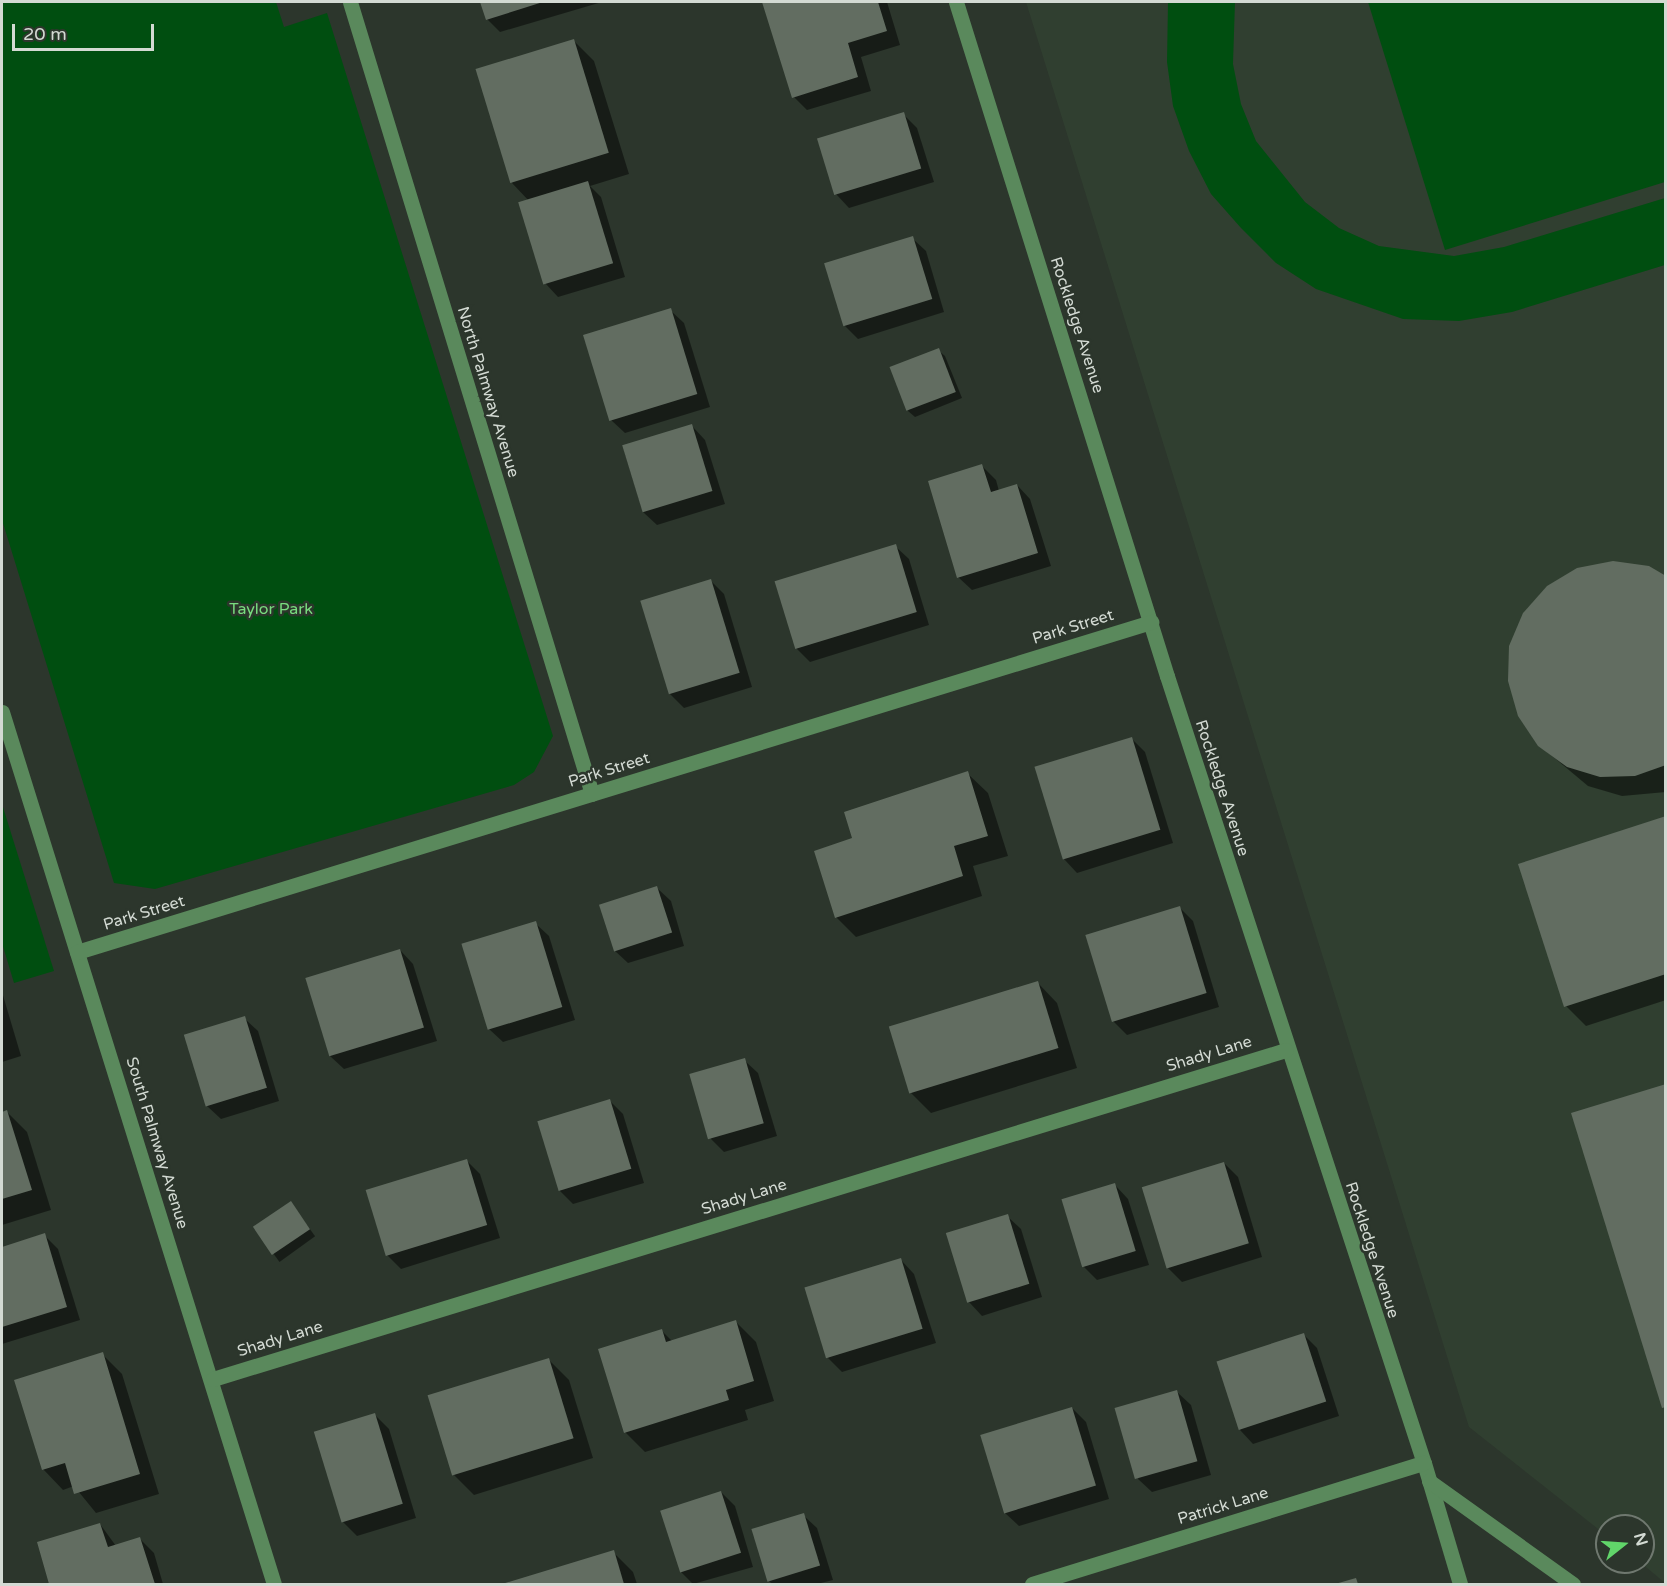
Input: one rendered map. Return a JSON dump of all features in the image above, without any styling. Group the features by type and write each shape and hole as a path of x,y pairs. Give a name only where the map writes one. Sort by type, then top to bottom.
{"street":[{"name":"North Palmway Avenue","path":"350,2 592,794"},
{"name":"Rockledge Avenue","path":"956,2 1286,1050 1424,1463 1460,1584"},
{"name":"Park Street","path":"77,952 1151,622"},
{"name":"South Palmway Avenue","path":"2,712 213,1378 274,1584"},
{"name":"Shady Lane","path":"213,1378 1286,1050"},
{"name":"Patrick Lane","path":"1032,1584 1424,1463"},
{"path":"1429,1481 1573,1584"}],"shaded area":[{"path":"1026,2 1665,2 1665,1583 1654,1574 1655,1514 1595,1514 1595,1527 1469,1427"}],"green space":[{"name":"Taylor Park","path":"2,2 276,2 284,27 327,13 553,736 534,772 514,785 155,889 114,883 2,520"},
{"path":"1168,2 1235,2 1233,64 1241,104 1256,141 1305,202 1339,228 1379,246 1454,256 1504,247 1665,198 1665,265 1512,312 1459,321 1403,319 1316,289 1276,263 1211,194 1189,151 1173,106 1167,62"},
{"path":"1368,2 1665,2 1665,182 1445,250"},
{"path":"2,804 54,971 14,983 2,943"}],"building":[{"path":"480,2 543,2 486,20"},
{"path":"762,2 878,2 887,31 848,43 858,77 792,98"},
{"path":"574,39 609,153 510,183 476,69"},
{"path":"904,112 921,168 834,195 817,139"},
{"path":"588,181 613,263 543,285 518,202"},
{"path":"913,236 932,299 843,326 824,263"},
{"path":"671,308 697,394 609,421 583,335"},
{"path":"939,348 956,392 906,411 890,367"},
{"path":"692,424 712,491 643,512 622,445"},
{"path":"982,464 991,492 1017,484 1038,553 957,578 928,481"},
{"path":"896,544 917,612 795,649 775,581"},
{"path":"1613,561 1649,566 1666,576 1666,765 1635,776 1600,777 1567,767 1538,746 1518,716 1508,681 1509,646 1523,613 1547,586 1577,568"},
{"path":"711,579 740,673 669,694 640,601"},
{"path":"1132,737 1160,830 1063,860 1034,767"},
{"path":"968,771 988,836 954,846 963,876 835,918 814,851 852,838 844,812"},
{"path":"1666,816 1666,974 1564,1007 1518,864"},
{"path":"657,886 672,933 614,951 599,905"},
{"path":"1180,906 1207,993 1112,1022 1085,935"},
{"path":"536,921 562,1007 488,1030 461,944"},
{"path":"400,949 424,1027 329,1056 305,978"},
{"path":"1038,981 1058,1048 909,1094 889,1027"},
{"path":"245,1016 267,1088 206,1106 184,1035"},
{"path":"745,1058 764,1123 708,1139 689,1074"},
{"path":"1666,1084 1666,1407 1662,1408 1571,1113"},
{"path":"610,1099 631,1169 559,1191 537,1121"},
{"path":"7,1110 32,1190 2,1199 2,1112"},
{"path":"467,1159 487,1225 386,1256 366,1190"},
{"path":"1224,1162 1249,1243 1167,1268 1142,1187"},
{"path":"1115,1183 1136,1251 1082,1267 1061,1199"},
{"path":"291,1201 310,1229 272,1255 253,1227"},
{"path":"1008,1214 1029,1284 967,1303 946,1233"},
{"path":"45,1233 67,1307 2,1327 2,1247"},
{"path":"901,1258 923,1329 826,1358 804,1288"},
{"path":"736,1320 754,1381 726,1390 729,1400 624,1433 598,1349 662,1329 666,1342"},
{"path":"1304,1333 1326,1401 1239,1430 1217,1361"},
{"path":"103,1352 140,1474 74,1494 65,1463 42,1470 14,1380"},
{"path":"549,1358 574,1438 452,1475 428,1395"},
{"path":"1177,1390 1197,1461 1135,1479 1115,1408"},
{"path":"1072,1407 1096,1485 1004,1513 980,1435"},
{"path":"375,1413 403,1504 342,1523 314,1432"},
{"path":"721,1491 741,1553 680,1573 660,1511"},
{"path":"804,1513 820,1566 767,1582 751,1529"},
{"path":"100,1523 108,1547 140,1537 155,1584 49,1584 37,1542"},
{"path":"614,1550 624,1584 502,1584"},
{"path":"1356,1578 1358,1584 1335,1584"}]}
